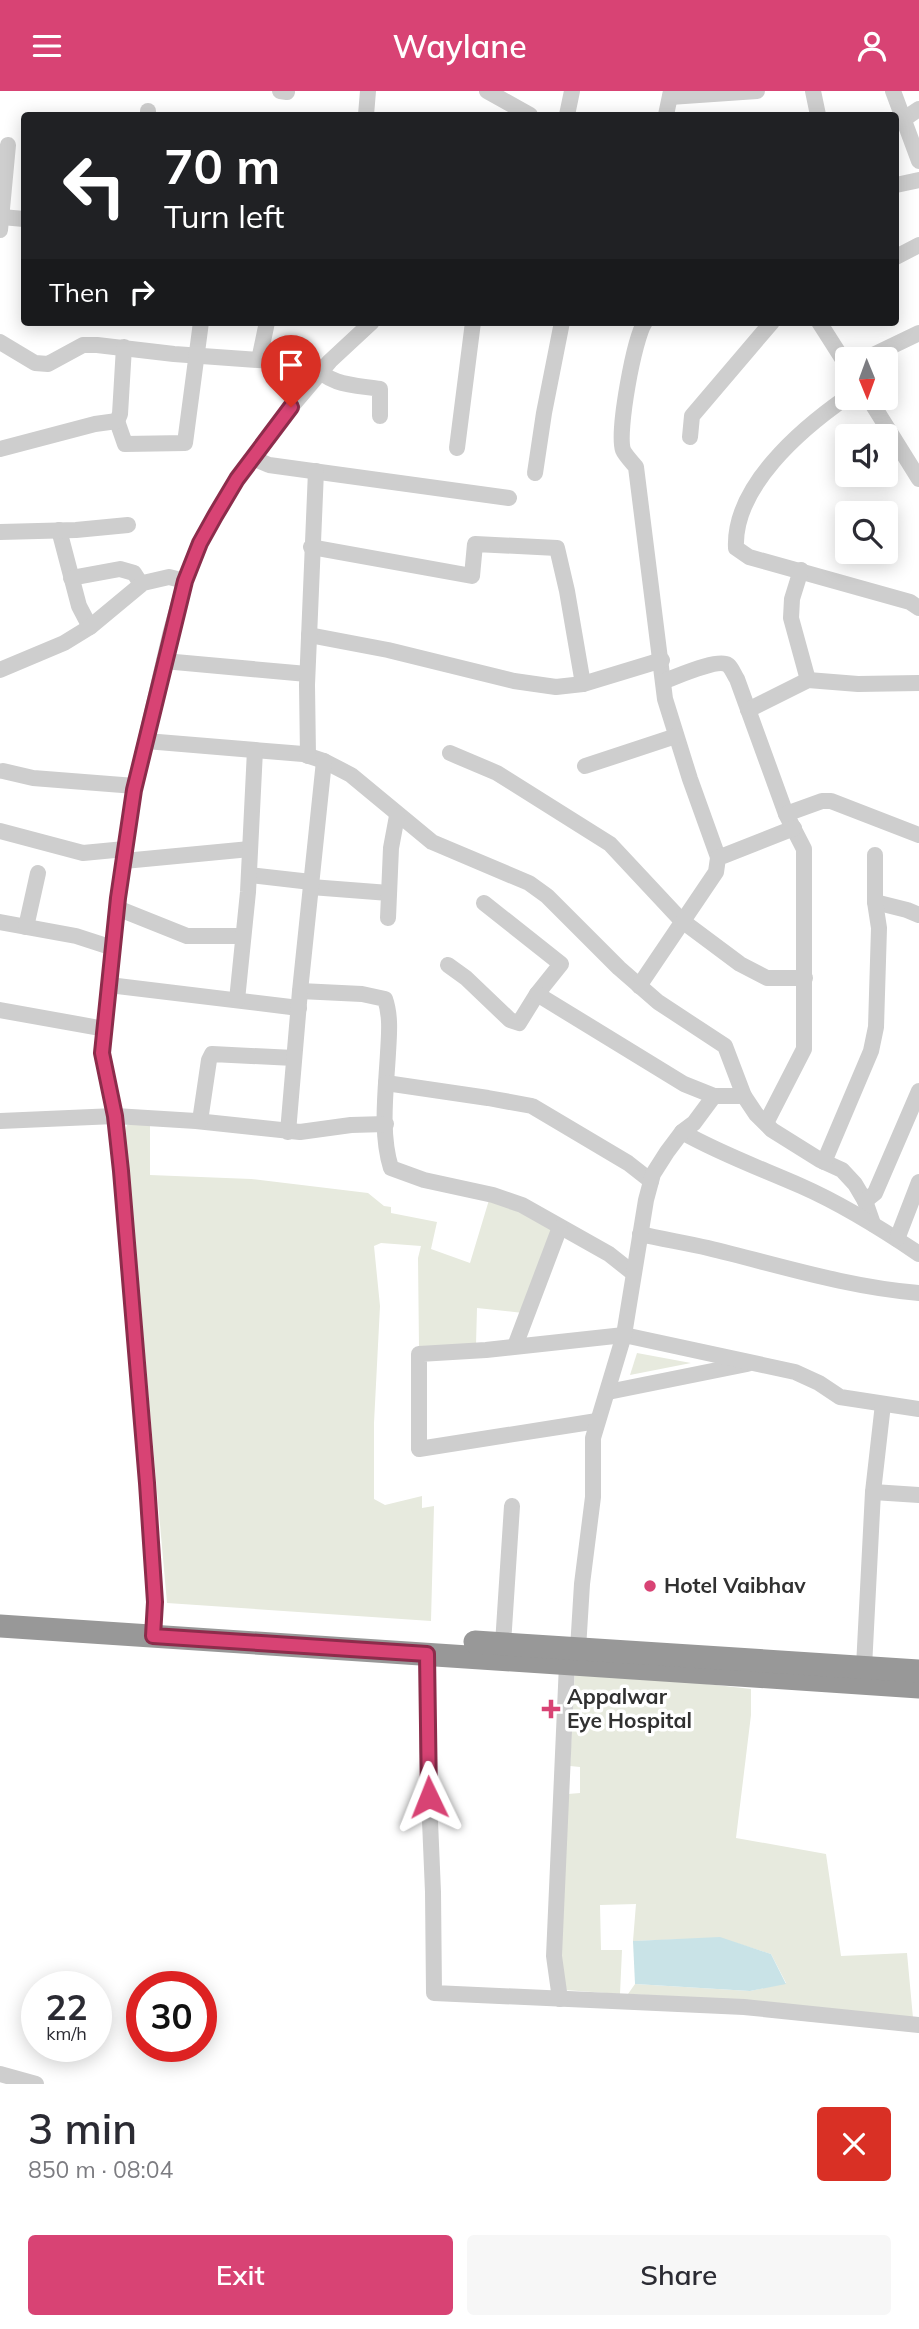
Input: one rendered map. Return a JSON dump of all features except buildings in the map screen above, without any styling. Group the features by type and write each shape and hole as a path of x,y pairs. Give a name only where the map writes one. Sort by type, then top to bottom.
{"highway":[{"path":"0,1610 154,1629 427,1654 573,1656 919,1671"},
{"path":"0,1626 154,1629 503,1644 573,1656 919,1687"}],"street":[{"path":"366,112 368,91"},
{"path":"487,91 525,112"},
{"path":"568,112 572,91"},
{"path":"671,106 757,91"},
{"path":"813,91 817,112"},
{"path":"893,91 919,161"},
{"path":"904,119 919,109"},
{"path":"11,145 1,223 21,220"},
{"path":"899,184 919,180"},
{"path":"899,255 919,245"},
{"path":"124,347 120,414 117,421 125,445 185,443 200,326"},
{"path":"259,360 266,326"},
{"path":"154,1629 147,1483 115,1116 102,1053 117,908 135,786 185,581 200,543 237,479 291,407 320,373 368,326"},
{"path":"457,448 472,326"},
{"path":"535,473 561,326"},
{"path":"639,986 681,920 716,872 718,857 665,699 636,467 623,450 622,432 635,349 644,326"},
{"path":"690,437 692,416 769,326"},
{"path":"822,326 835,347"},
{"path":"890,347 919,333"},
{"path":"0,342 35,363 48,365 83,345 314,364 320,373 336,382 380,389 380,416"},
{"path":"835,405 782,451 751,492 736,533 736,548 749,557 910,602 919,608"},
{"path":"876,410 919,479"},
{"path":"0,449 95,424 117,421"},
{"path":"253,458 270,465 509,498"},
{"path":"308,755 307,674 316,471"},
{"path":"0,532 128,525"},
{"path":"59,530 79,606 90,628"},
{"path":"312,547 472,576 475,544 557,548 583,684"},
{"path":"71,578 120,569 134,573 141,584"},
{"path":"801,570 792,599 791,618 808,680"},
{"path":"0,670 64,643 90,628 141,584 169,577 185,581"},
{"path":"309,635 388,650 514,681 556,687 583,684 662,660"},
{"path":"164,661 307,674"},
{"path":"664,681 723,663 730,666 790,821 804,849 804,1049 766,1123"},
{"path":"748,710 808,680 858,684 919,683"},
{"path":"585,767 676,736"},
{"path":"146,741 308,755 351,775 397,816 432,842 530,883 658,1002 725,1046 744,1096 766,1123 772,1130 842,1170 865,1201 873,1224"},
{"path":"236,1000 250,849 255,750"},
{"path":"450,754 497,773 610,844 681,920 740,964 767,978 806,978"},
{"path":"288,1132 324,761"},
{"path":"3,771 33,778 135,786"},
{"path":"718,857 790,821 822,801 831,801 919,835"},
{"path":"388,918 391,848 397,816"},
{"path":"0,831 83,852 125,855 250,849"},
{"path":"824,1162 871,1051 876,1027 879,928 875,902 875,855"},
{"path":"26,927 38,873"},
{"path":"248,875 389,893"},
{"path":"875,902 919,915"},
{"path":"448,965 466,978 510,1020 519,1023 537,994 561,964 484,903"},
{"path":"117,908 187,936 243,936"},
{"path":"0,922 76,936 113,948"},
{"path":"109,985 299,1008"},
{"path":"300,991 362,994 386,999 389,1028 386,1123 387,1153 391,1168 424,1180 512,1201 609,1254 633,1273"},
{"path":"537,994 684,1084 714,1096 744,1096"},
{"path":"0,1010 105,1028"},
{"path":"200,1121 212,1054 294,1058"},
{"path":"386,1083 532,1106 628,1163 651,1181"},
{"path":"865,1201 875,1193 919,1091"},
{"path":"560,1999 554,1956 573,1656 593,1497 593,1439 624,1335 651,1181 682,1132 694,1123 714,1096"},
{"path":"0,1121 115,1116 200,1121 288,1132 386,1123"},
{"path":"682,1132 720,1153 804,1187 873,1224 919,1254"},
{"path":"897,1239 919,1182"},
{"path":"515,1346 560,1227"},
{"path":"640,1234 708,1248 832,1281 880,1290 919,1293"},
{"path":"597,1421 419,1449 419,1354 624,1335 794,1372 819,1383 840,1397 919,1409"},
{"path":"608,1392 752,1363"},
{"path":"864,1667 873,1492 883,1404"},
{"path":"873,1492 919,1495"},
{"path":"503,1644 512,1506"},
{"path":"427,1654 434,1993 744,2007 919,2025"},
{"path":"0,2074 36,2084"}],"shaded area":[{"path":"127,1125 150,1125 150,1175 251,1179 368,1193 384,1206 391,1207 391,1213 437,1222 431,1249 470,1263 489,1200 502,1203 555,1229 523,1313 477,1308 476,1345 419,1347 418,1258 421,1246 381,1243 374,1246 380,1306 374,1423 374,1499 385,1505 422,1496 422,1508 434,1506 431,1621 167,1603 125,1131"},
{"path":"637,1353 691,1363 630,1375"},
{"path":"575,1669 751,1689 751,1715 736,1838 826,1854 841,1956 907,1953 913,2018 745,2001 628,1994 635,1984 750,1991 786,1983 771,1954 720,1938 633,1941 636,1904 600,1905 601,1950 622,1950 620,1994 565,1990 560,1955 568,1794 580,1793 580,1767 570,1766"}],"water":[{"path":"720,1937 771,1954 786,1984 750,1991 635,1984 633,1941"}],"place":[{"name":"Hotel Vaibhav","path":"650,1586"},
{"name":"Appalwar Eye Hospital","path":"551,1709"}],"route":[{"path":"291,407 237,479 200,543 185,581 134,790 118,898 102,1053 115,1116 121,1171 147,1483 155,1602 153,1636 427,1654 429,1797"}]}
